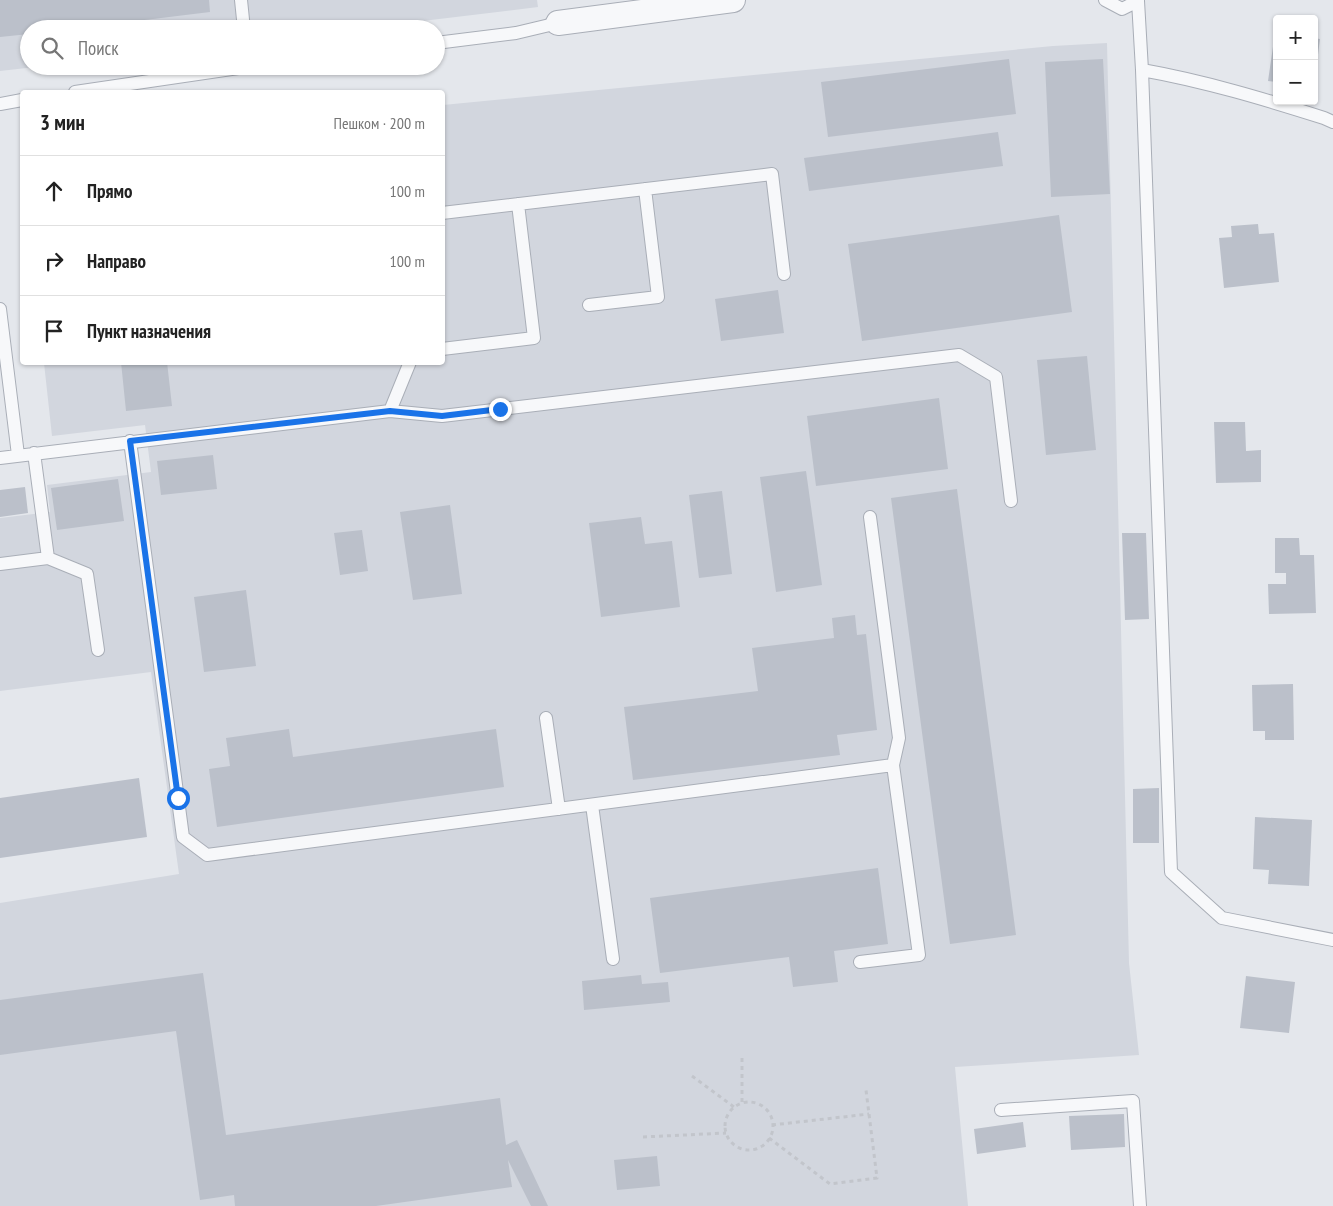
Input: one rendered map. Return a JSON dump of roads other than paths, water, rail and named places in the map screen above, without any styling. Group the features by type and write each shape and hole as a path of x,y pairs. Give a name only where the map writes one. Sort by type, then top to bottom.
{"street":[{"path":"558,23 733,0"}],"lane":[{"path":"241,0 243,20"},
{"path":"1105,0 1122,9 1138,1 1171,872 1222,918 1333,940"},
{"path":"445,42 516,33 558,23"},
{"path":"1142,70 1174,75 1247,94 1333,122"},
{"path":"88,90 189,75"},
{"path":"0,104 20,100"},
{"path":"445,213 772,174 784,274"},
{"path":"589,305 658,297 645,189"},
{"path":"445,349 534,338 518,204"},
{"path":"0,317 18,455"},
{"path":"0,458 390,411 442,416 959,355 996,377 1011,501"},
{"path":"390,411 409,365"},
{"path":"130,441 183,837 207,855 894,765"},
{"path":"34,453 48,558"},
{"path":"860,962 919,954 894,765 899,738 870,517"},
{"path":"0,564 48,558 87,574 98,650"},
{"path":"546,718 558,809"},
{"path":"592,805 613,959"},
{"path":"1001,1110 1133,1101 1140,1206"}]}
